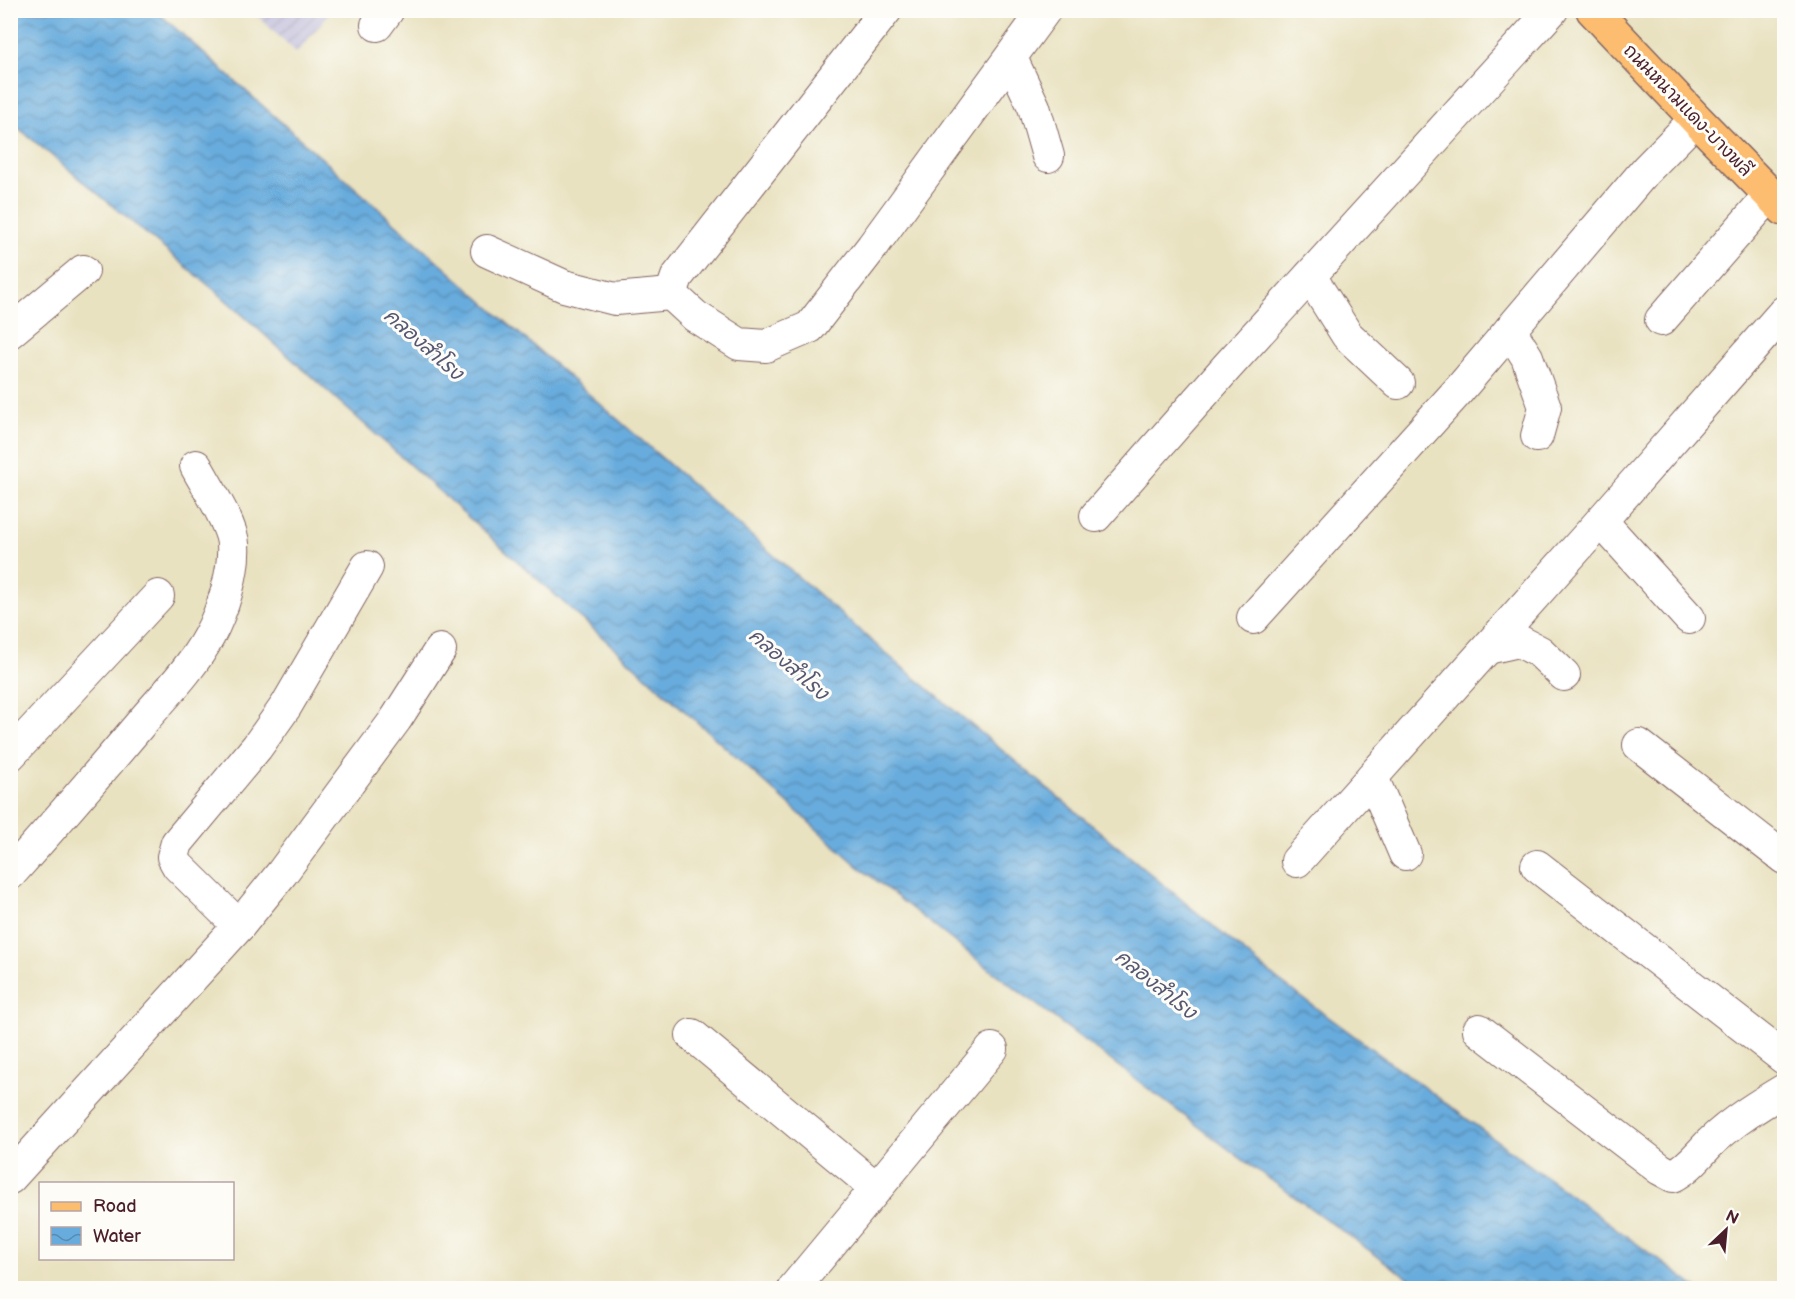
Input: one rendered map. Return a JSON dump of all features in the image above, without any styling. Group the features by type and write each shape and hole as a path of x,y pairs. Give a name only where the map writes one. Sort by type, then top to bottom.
{"main road":[{"name":"ถนนหนามแดง-บางพลี","path":"1593,10 1696,120 1778,202"}],"street":[{"path":"671,294 677,277 698,248 886,10"},
{"path":"487,251 564,286 615,299 671,294 695,316 739,344 766,346 810,327 872,247 1046,10"},
{"path":"1096,516 1226,368 1552,10"},
{"path":"1011,58 1034,107 1048,156"},
{"path":"1253,618 1459,390 1646,170 1696,120"},
{"path":"1661,320 1778,202"},
{"path":"10,332 83,271"},
{"path":"1310,276 1347,335 1398,383"},
{"path":"1298,861 1785,312"},
{"path":"1510,330 1527,357 1545,407 1537,436"},
{"path":"10,874 85,790 185,671 208,638 222,610 230,576 234,543 223,513 196,466"},
{"path":"1601,521 1689,618"},
{"path":"239,926 178,866 173,857 173,851 189,826 257,747 286,706 367,567"},
{"path":"10,755 158,596"},
{"path":"1488,648 1519,641 1540,652 1564,675"},
{"path":"10,1178 239,926 282,873 396,719 440,650"},
{"path":"1639,744 1785,858"},
{"path":"1372,777 1405,854"},
{"path":"1537,866 1785,1058"},
{"path":"1479,1030 1650,1161 1673,1176 1683,1171 1713,1141 1756,1106 1785,1090"},
{"path":"692,1035 876,1188"},
{"path":"794,1288 992,1049"}],"shaded area":[{"path":"252,11 331,11 297,53"}],"water":[{"name":"คลองสำโรง","path":"10,11 156,11 505,321 890,657 1278,980 1697,1288 1422,1288 1243,1160 971,955 859,867 218,293 11,122"}]}
